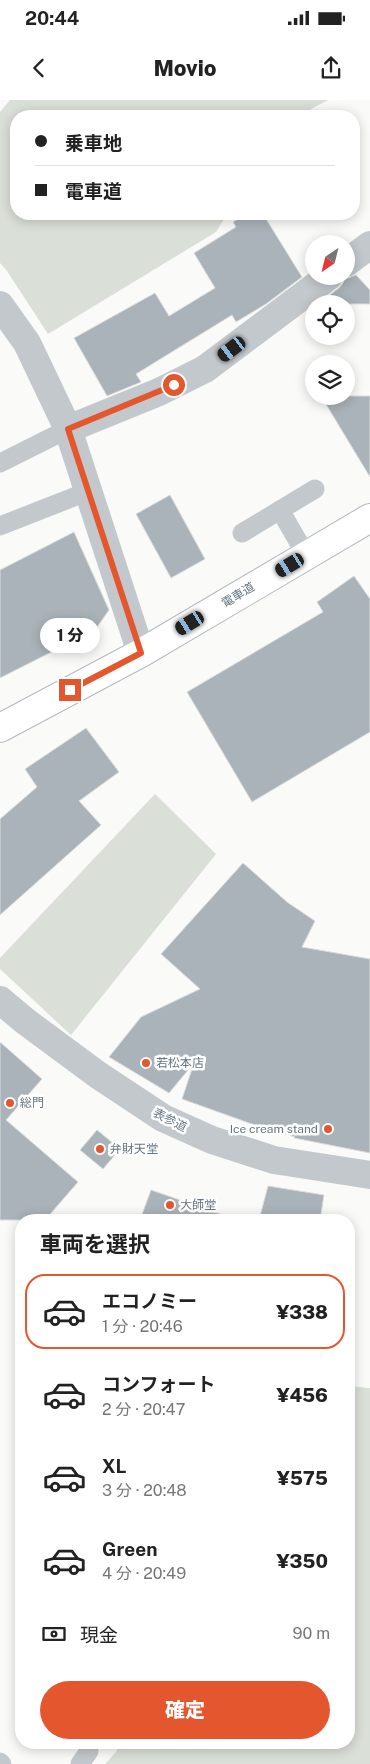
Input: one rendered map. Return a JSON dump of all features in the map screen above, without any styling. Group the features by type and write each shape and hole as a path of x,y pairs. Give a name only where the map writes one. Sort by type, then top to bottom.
{"street":[{"path":"355,256 370,245"},
{"path":"68,429 159,392 205,369 317,285"},
{"path":"0,305 27,343 68,429 141,653"},
{"name":"電車道","path":"0,728 141,653 370,518"},
{"name":"表参道","path":"0,1000 98,1075 162,1118 212,1140 274,1160 370,1175"}],"lane":[{"path":"0,463 68,429"},
{"path":"242,533 316,489"},
{"path":"0,526 89,491"},
{"path":"280,510 306,555"}],"shaded area":[{"path":"10,100 328,100 309,110 10,110 10,220 223,220 216,232 48,334 0,263 0,112"},
{"path":"155,794 216,854 71,1035 0,969 0,958"},
{"path":"355,1387 370,1388 370,1764 105,1764 117,1749 355,1749"}],"building":[{"path":"236,220 267,220 302,277 266,304 236,322 232,315 136,374 141,382 107,396 74,338 155,293 169,316 215,288 194,253 236,227 233,222"},
{"path":"355,275 370,290 370,304 355,304 355,295 330,295 341,285 355,285"},
{"path":"355,396 370,396 370,477 326,405 355,405"},
{"path":"170,495 205,559 171,578 136,514"},
{"path":"74,532 109,610 95,630 0,678 0,570"},
{"path":"354,576 370,599 370,732 252,802 187,692 323,612 317,602"},
{"path":"86,728 119,772 79,801 101,825 0,915 0,819 37,787 25,769"},
{"path":"243,863 287,902 315,921 302,947 370,959 370,1153 294,1138 182,1099 194,1063 169,1093 109,1057 141,1017 200,989 161,954"},
{"path":"0,1042 42,1079 6,1120 78,1182 50,1214 15,1214 15,1220 0,1220"},
{"name":"弁財天堂","path":"97,1130 120,1149 103,1169 80,1150"},
{"path":"268,1186 324,1195 321,1214 261,1214"},
{"name":"大師堂","path":"151,1190 220,1214 142,1214"}],"place":[{"name":"若松本店","path":"146,1063"},
{"name":"総門","path":"10,1103"},
{"name":"Ice cream stand","path":"328,1129"},
{"name":"弁財天堂","path":"100,1149"},
{"name":"大師堂","path":"170,1205"}],"route":[{"path":"70,690 141,653 68,429 174,385"}]}
